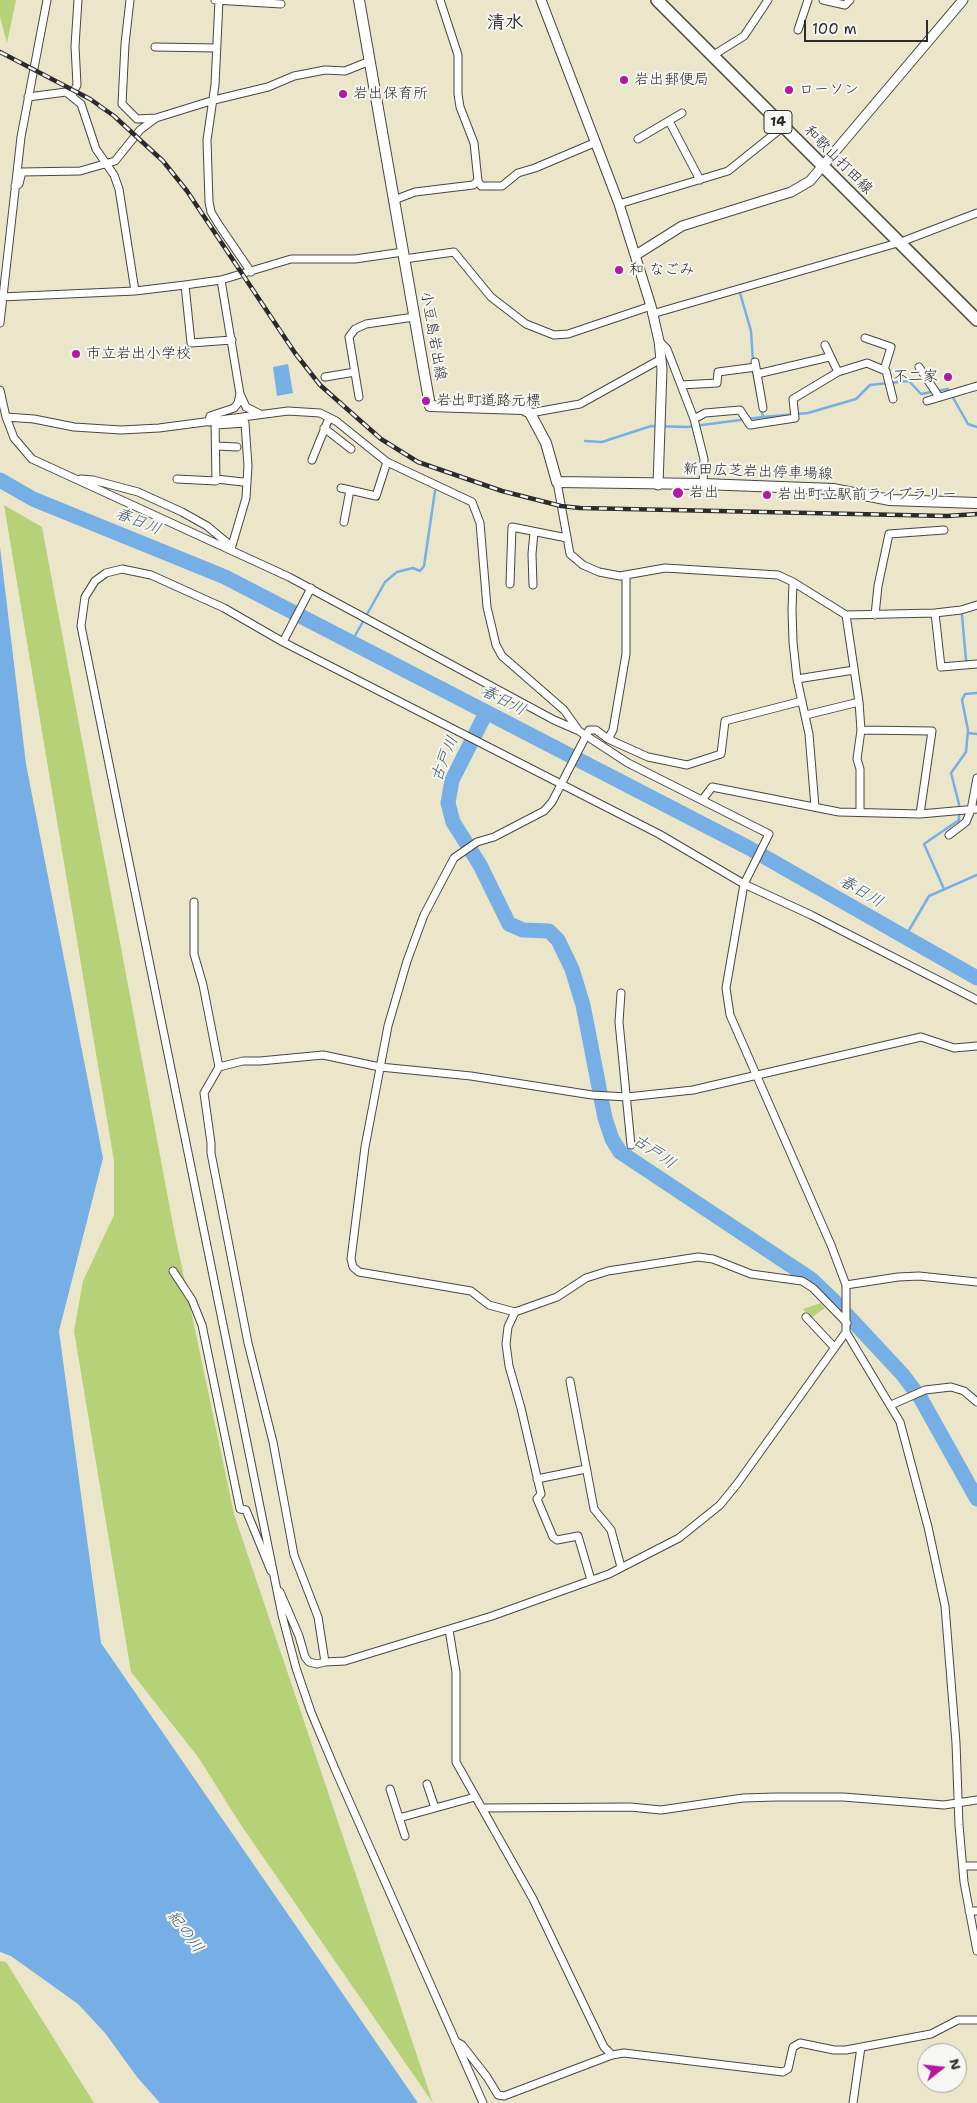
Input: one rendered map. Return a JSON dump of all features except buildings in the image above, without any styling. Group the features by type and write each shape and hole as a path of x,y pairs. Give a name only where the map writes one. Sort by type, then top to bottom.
{"main road":[{"name":"小豆島岩出線","path":"359,0 430,406 523,409 530,413"},
{"name":"和歌山打田線","path":"657,0 977,320"},
{"path":"530,413 546,444 557,482 658,485"},
{"name":"新田広芝岩出停車場線","path":"658,485 703,484 833,489 890,500 977,502"}],"street":[{"path":"0,324 1,297 15,186 28,97 47,0"},
{"path":"72,95 77,85 75,46 78,0"},
{"path":"130,0 125,44 122,104 137,118 156,118 214,100 268,88 294,76 325,70 345,71 370,61"},
{"path":"215,0 282,4"},
{"path":"219,0 214,100 207,140 211,212 251,272"},
{"path":"440,0 458,55 460,107 472,136 478,181 481,186 502,186 518,173 536,168 594,143"},
{"path":"541,0 594,143 619,204 652,310 661,359 658,485"},
{"path":"712,56 744,36 768,0"},
{"path":"798,30 808,0"},
{"path":"823,0 845,5 850,0"},
{"path":"636,255 682,226 791,192 810,181 963,0"},
{"path":"155,47 216,48"},
{"path":"28,97 66,92 81,104 96,149 114,175 119,189 135,290"},
{"path":"638,139 682,113"},
{"path":"15,186 18,184 22,172 80,171 114,161 140,130 156,118"},
{"path":"669,121 700,180"},
{"path":"619,204 728,171 783,127"},
{"path":"394,200 415,192 473,184 478,181"},
{"path":"1,297 135,290 185,285 222,280 291,259 355,259 454,252 497,302 526,324 554,335 568,334 900,242 977,213"},
{"path":"222,280 240,394 246,407 260,414"},
{"path":"185,285 192,344 232,340"},
{"path":"359,397 349,337 355,329 366,324 414,317"},
{"path":"865,338 892,347 884,370 893,399"},
{"path":"659,341 666,349 694,419 704,459 703,484"},
{"path":"825,344 829,357 838,372"},
{"path":"681,385 717,383 718,372 829,357"},
{"path":"530,413 580,404 661,359"},
{"path":"694,419 705,413 740,410 750,425 796,418 793,399 838,372 867,364 884,370"},
{"path":"919,367 939,397"},
{"path":"756,368 763,408"},
{"path":"325,377 355,372"},
{"path":"927,401 977,386"},
{"path":"0,390 6,417 14,438 32,459 232,548 311,588 554,720 628,763 703,799 769,834 747,874 744,884 726,988 730,1016 831,1245 846,1285 847,1323 846,1332 738,1484 720,1505 679,1538 591,1580 448,1630 345,1661 317,1664 309,1662 305,1656 299,1636 246,1510 240,1509 202,1325 192,1300 173,1271"},
{"path":"216,479 214,423 210,416 234,408 238,403 240,394"},
{"path":"214,423 260,414 307,411 329,418 387,462 472,502 480,523 487,608 496,645 502,656 564,710 582,736"},
{"path":"6,417 34,419 74,427 121,430 214,423 245,423 246,498 232,548"},
{"path":"312,460 329,418"},
{"path":"324,428 351,449"},
{"path":"216,446 237,447"},
{"path":"341,488 376,496 387,462"},
{"path":"75,479 93,480 138,492 182,512 207,526 232,548"},
{"path":"177,479 216,481 216,479 243,482"},
{"path":"557,482 572,558 599,572 626,575 666,568 767,573 778,575 793,582 846,615 935,613 961,610 977,605"},
{"path":"344,522 350,490"},
{"path":"510,584 512,527 567,538"},
{"path":"875,615 878,586 889,534 944,530"},
{"path":"534,532 532,554 534,585"},
{"path":"482,2103 311,1712 296,1668 276,1582 81,626 85,597 95,581 106,573 122,569 135,570 151,575 224,608 283,642 563,781 744,884 820,919 977,1000"},
{"path":"608,739 613,730 626,654 626,575"},
{"path":"793,582 792,610 797,680 806,715 815,807"},
{"path":"283,642 311,588"},
{"path":"935,613 941,667 977,664"},
{"path":"846,615 859,702 861,730 857,759 860,769 860,812"},
{"path":"797,680 854,670"},
{"path":"802,701 725,721 721,754 687,765 642,755 608,739 596,730 589,730 582,736 563,781 552,802 544,810 494,837 477,842 454,858 424,915 407,961 388,1026 357,1202 351,1259 353,1267 359,1272 471,1291 489,1306 515,1312 557,1297 586,1278 608,1271 698,1257 713,1259 751,1274 802,1281 813,1288 847,1323"},
{"path":"806,715 859,702"},
{"path":"861,730 932,731 920,814"},
{"path":"949,835 966,822 974,809 977,778"},
{"path":"703,799 712,787 815,807 860,812 920,814 974,809"},
{"path":"194,902 194,954 203,985 218,1067 204,1093 211,1153 248,1343 273,1442 294,1554 318,1617 325,1662"},
{"path":"621,993 619,1022 631,1145"},
{"path":"218,1067 243,1061 323,1055 380,1067 471,1076 592,1095 627,1097 693,1090 922,1037 954,1048 977,1046"},
{"path":"846,1285 919,1276 977,1282"},
{"path":"515,1312 508,1327 506,1344 509,1366 541,1494 537,1498 553,1537 557,1540 578,1536 591,1580"},
{"path":"806,1317 834,1347"},
{"path":"846,1332 900,1422 910,1454 945,1606 956,1743 963,1866 973,1911 977,1951"},
{"path":"570,1381 594,1509 611,1530 621,1567"},
{"path":"891,1405 925,1390 951,1387 964,1391 977,1402"},
{"path":"537,1479 586,1469"},
{"path":"448,1630 456,1672 456,1762 533,1899 604,2047 612,2055"},
{"path":"427,1784 435,1808"},
{"path":"390,1789 405,1836"},
{"path":"399,1818 475,1797"},
{"path":"482,1808 630,1807 661,1810 743,1798 795,1797 843,1797 944,1806 977,1800"},
{"path":"963,1866 977,1866"},
{"path":"454,2041 462,2045 487,2077 498,2095 504,2096 612,2055 624,2053 783,2072 788,2069 793,2047 800,2043 834,2050 861,2047 931,2034 958,2020 977,2020"},
{"path":"853,2103 861,2047"}],"green space":[{"path":"0,0 16,0 7,43 0,17"},
{"path":"4,505 42,527 174,1230 234,1514 433,2103 241,1825 198,1757 131,1672 74,1331 83,1281 114,1215 114,1161"},
{"path":"821,1303 825,1308 811,1318 803,1309"},
{"path":"0,1961 6,1962 94,2103 0,2103"}],"water":[{"path":"288,364 293,393 277,396 273,367"},
{"name":"紀の川","path":"0,547 26,764 103,1158 59,1331 101,1643 418,2103 160,2103 137,2077 105,2033 78,2004 11,1956 0,1952"}],"waterway":[{"path":"740,293 751,331 753,362"},
{"path":"753,370 758,397"},
{"path":"763,417 808,413 856,399 870,385 909,381 921,394 948,389 968,424 977,427"},
{"path":"585,441 602,442 651,426 687,427 763,417 761,409"},
{"name":"春日川","path":"0,480 33,499 225,577 749,848 977,978"},
{"path":"351,643 385,582 397,572 413,568 420,571 424,566 435,491"},
{"path":"962,615 966,660 970,663"},
{"path":"944,889 924,844 959,820 959,804 951,773 966,752 968,730 962,700 965,694 977,693"},
{"name":"古戸川","path":"486,713 452,780 448,803 453,822 480,865 509,924 523,930 549,931 558,940 572,969 583,1005 605,1118 612,1139 620,1152 811,1279 835,1302 903,1375 921,1399 977,1499"},
{"path":"968,733 977,734"},
{"path":"905,937 929,896 977,875"}],"railway":[{"path":"0,52 90,99 114,116 163,161 187,191 295,353 320,385 381,439 418,462 502,491 561,506 580,508 947,516 977,514"}],"place":[{"name":"岩出郵便局","path":"624,80"},
{"name":"ローソン","path":"789,90"},
{"name":"岩出保育所","path":"343,94"},
{"name":"和 なごみ","path":"619,270"},
{"name":"市立岩出小学校","path":"76,354"},
{"name":"不二家","path":"948,377"},
{"name":"岩出町道路元標","path":"426,401"},
{"name":"岩出","path":"678,493"},
{"name":"岩出町立駅前ライブラリー","path":"767,495"}],"district":[{"name":"清水","path":"505,23"}]}
